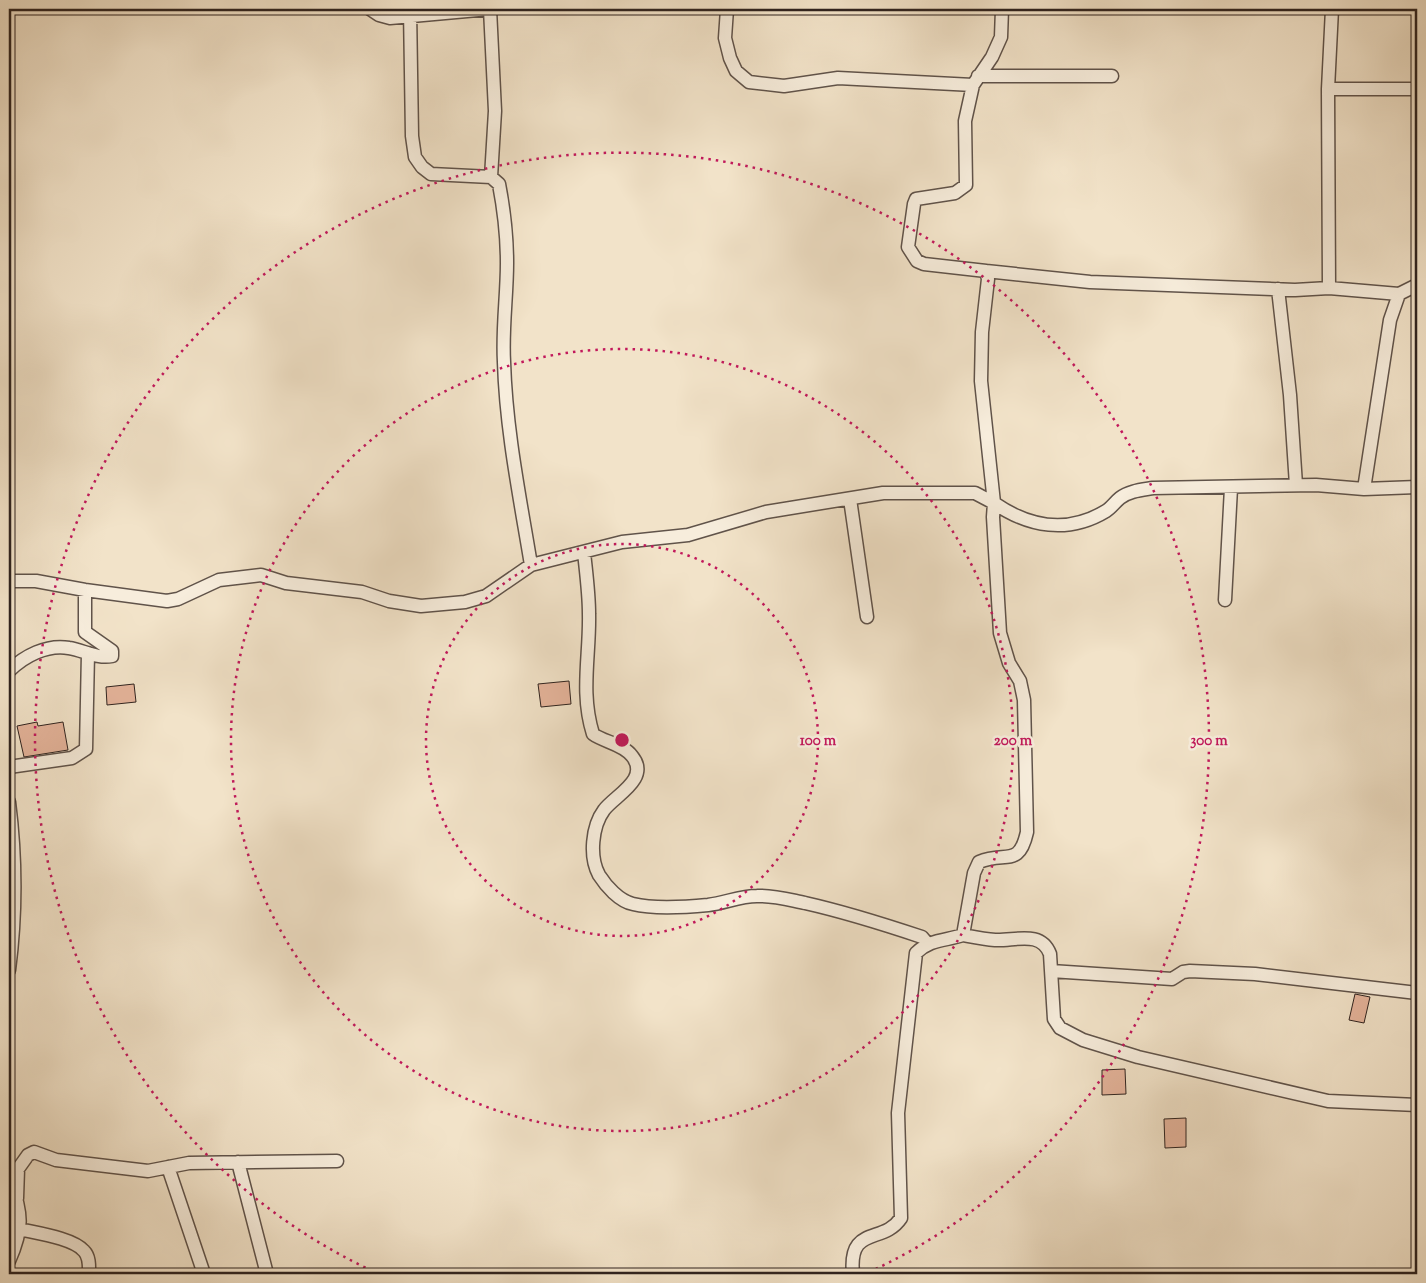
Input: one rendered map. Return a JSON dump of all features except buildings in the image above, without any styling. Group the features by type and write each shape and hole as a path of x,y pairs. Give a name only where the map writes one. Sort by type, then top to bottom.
{"street":[{"path":"370,9 379,15 390,18 410,12 490,9 495,111 491,177"},
{"path":"727,9 726,38 730,58 736,71 748,82 784,86 838,78 976,81 1112,76"},
{"path":"1002,9 1001,36 992,57 976,81 966,121 966,185 955,193 916,199 908,246 913,257 924,264 1090,282 1278,289 1329,288 1399,294 1417,285"},
{"path":"1329,288 1328,89 1332,9"},
{"path":"410,12 412,136 415,157 422,167 431,174 491,177 499,184 506,226 505,378 512,450 532,565"},
{"path":"1328,89 1417,89"},
{"path":"964,935 974,873 979,862 990,857 1007,858 1016,855 1023,849 1027,832 1024,700 1020,681 1009,663 1000,634 992,517 994,503 980,381 982,332 988,279 986,271"},
{"path":"1278,289 1290,396 1296,486"},
{"path":"1364,489 1390,320 1399,294"},
{"path":"9,581 36,581 85,590 167,601 178,599 219,580 261,575 286,583 362,592 389,601 421,606 465,602 486,596 532,565 622,542 688,535 766,512 883,493 975,493 1011,515 1028,522 1074,524 1090,520 1108,510 1120,498 1138,490 1316,485 1364,489 1417,487"},
{"path":"1226,600 1231,488"},
{"path":"850,499 867,617"},
{"path":"584,552 589,615 586,655 587,715 593,734 632,755 636,764 633,782 621,796 606,807 596,826 592,856 595,867 609,888 630,904 644,906 709,905 734,898 758,896 786,899 845,912 922,937 927,943"},
{"path":"9,671 28,656 45,649 68,647 88,653 107,656 112,654 112,651 85,632 85,590"},
{"path":"9,767 72,758 86,749 88,653"},
{"path":"9,802 13,895 12,943 9,970"},
{"path":"853,1274 853,1254 857,1245 867,1238 896,1226 901,1218 898,1112 913,961 916,953 927,943 964,935 995,940 1035,938 1047,946 1050,954 1054,1019 1060,1028 1083,1040 1138,1057 1328,1101 1417,1104"},
{"path":"1051,971 1172,979 1183,972 1190,971 1246,974 1417,993"},
{"path":"13,1197 18,1169 28,1155 34,1152 56,1160 148,1171 189,1163 336,1161"},
{"path":"238,1162 267,1274"},
{"path":"168,1167 204,1274"},
{"path":"9,1174 13,1197 21,1222 16,1244 9,1261"},
{"path":"19,1229 76,1245 85,1251 89,1259 89,1274"}]}
